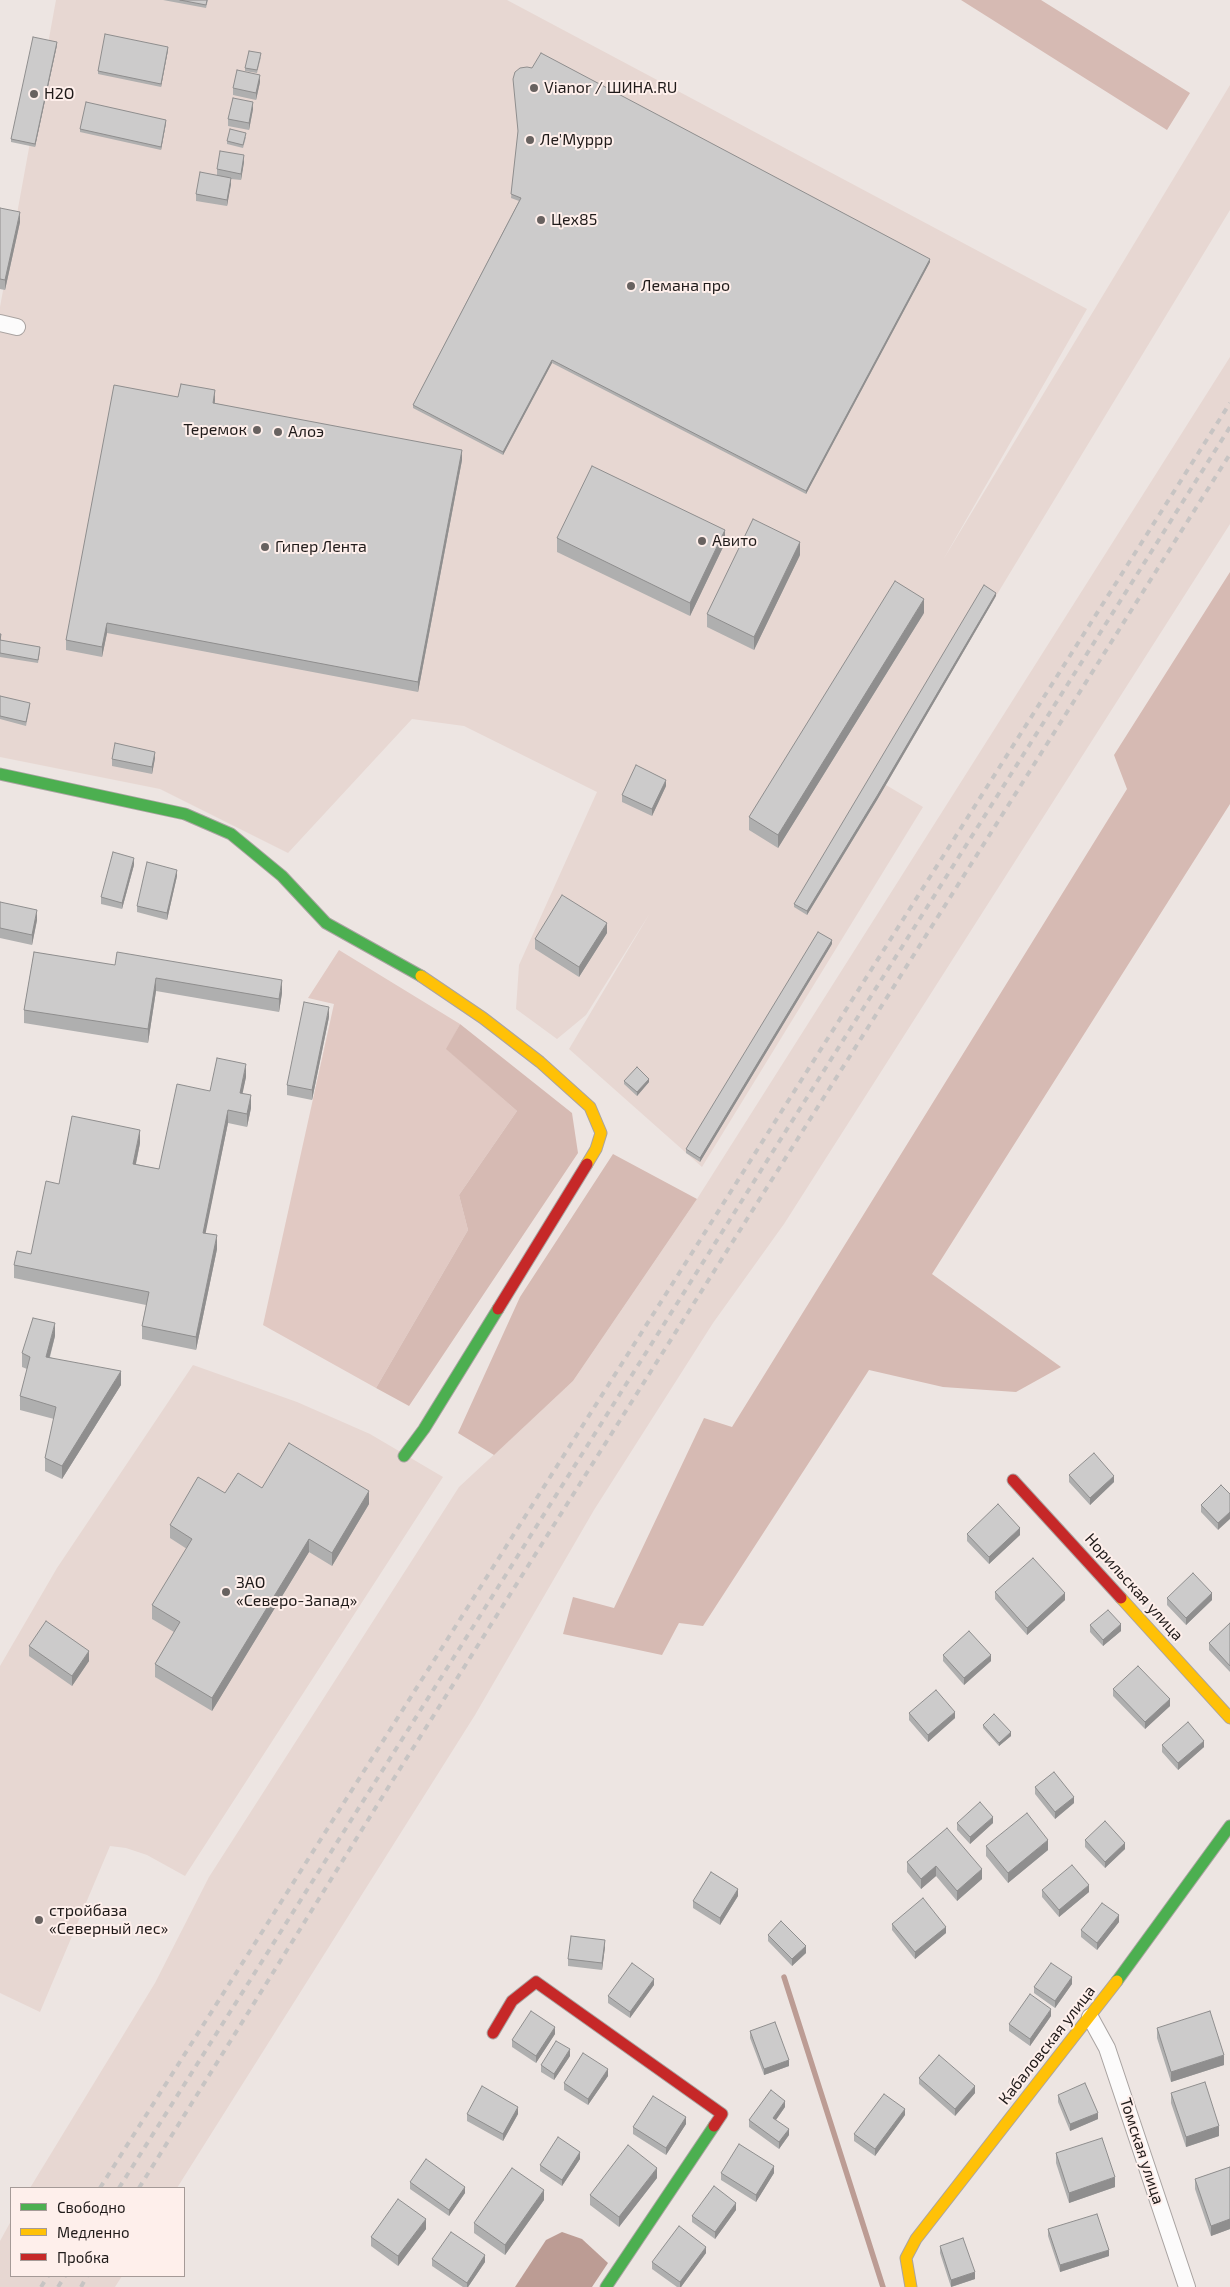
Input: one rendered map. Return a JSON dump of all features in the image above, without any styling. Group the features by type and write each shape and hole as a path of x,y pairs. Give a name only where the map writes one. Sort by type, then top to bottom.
{"street":[{"path":"0,323 17,327"},
{"path":"0,774 185,814 230,834 282,876 326,923 407,967 483,1018 540,1062 590,1107 601,1133 596,1149 424,1429 404,1456"},
{"name":"Норильская улица","path":"1014,1480 1230,1718"},
{"name":"Кабаловская улица","path":"911,2287 906,2258 916,2239 1090,2017 1230,1826"},
{"path":"493,2032 512,2001 536,1982 722,2114 606,2287"},
{"name":"Томская улица","path":"1090,2017 1107,2048 1187,2287"}],"shaded area":[{"path":"56,0 507,0 1087,309 943,560 1230,85 1230,210 996,596 886,785 923,807 702,1167 569,1049 650,913 586,1015 557,1039 516,1009 519,965 597,792 464,726 412,719 288,853 160,789 0,757 0,307"},
{"path":"961,0 1041,0 1190,93 1167,130"},
{"path":"1230,357 1230,524 784,1224 713,1323 594,1510 475,1715 178,2187 31,2187 155,1983 209,1877 459,1487 573,1381 697,1199"},
{"path":"1230,572 1230,804 932,1274 1061,1367 1016,1392 943,1387 869,1370 703,1626 679,1623 662,1655 563,1634 573,1597 614,1608 704,1418 732,1427 1127,789 1114,755"},
{"path":"339,950 460,1024 447,1049 517,1111 459,1195 468,1230 376,1388 263,1325 334,1004 308,998"},
{"path":"460,1024 572,1113 578,1153 409,1406 376,1388 468,1230 459,1195 517,1111 446,1049"},
{"path":"613,1154 697,1199 573,1381 494,1455 458,1433 520,1297"},
{"path":"193,1365 297,1402 370,1434 443,1477 185,1876 147,1855 126,1848 110,1846 40,2012 0,1993 0,1666 57,1568"},
{"path":"10,2223 10,2277 121,2277 115,2287 0,2287 0,2241"},
{"path":"562,2232 582,2239 608,2263 592,2287 515,2287 546,2240"}],"building":[{"path":"180,0 207,0 206,5"},
{"path":"105,34 168,47 161,84 98,71"},
{"name":"H2O","path":"33,37 57,42 35,144 11,139"},
{"path":"249,51 261,53 257,70 245,68"},
{"path":"541,53 930,259 806,491 552,360 503,452 413,405 521,198 511,194 518,131 513,79 515,72 520,68 532,68"},
{"path":"237,70 260,75 256,93 233,88"},
{"path":"233,98 253,102 249,123 228,119"},
{"path":"86,102 166,120 161,147 80,129"},
{"path":"230,129 246,133 243,145 227,141"},
{"path":"220,151 244,155 241,174 217,169"},
{"path":"200,172 231,178 227,200 196,194"},
{"path":"0,208 20,212 5,280 0,279"},
{"name":"Гипер Лента","path":"181,384 215,390 213,403 462,450 418,682 107,623 102,647 66,640 114,385 178,397"},
{"path":"592,466 725,530 690,603 557,538"},
{"path":"753,519 800,542 754,637 707,614"},
{"path":"895,581 924,599 778,835 749,817"},
{"path":"984,585 996,593 877,796 807,911 794,904"},
{"path":"0,640 40,647 38,660 0,653"},
{"path":"0,696 30,703 26,722 0,716"},
{"path":"115,743 155,752 152,767 112,759"},
{"path":"636,765 666,780 652,809 622,795"},
{"path":"113,852 134,858 122,903 101,897"},
{"path":"147,862 177,870 167,913 137,906"},
{"path":"562,895 607,923 579,967 535,939"},
{"path":"0,902 37,910 32,935 0,928"},
{"path":"818,932 832,940 700,1158 686,1149"},
{"path":"34,952 115,965 117,952 282,980 279,999 156,978 148,1029 24,1010"},
{"path":"304,1002 329,1007 312,1090 287,1085"},
{"path":"217,1058 246,1064 240,1093 251,1095 247,1114 228,1110 203,1233 217,1235 196,1337 142,1326 149,1292 14,1265 17,1251 31,1254 46,1181 59,1184 72,1116 140,1130 133,1164 159,1169 177,1084 210,1091"},
{"path":"637,1067 649,1079 637,1092 624,1081"},
{"path":"33,1318 55,1323 46,1357 121,1371 62,1466 45,1458 56,1407 20,1396 30,1357 22,1353"},
{"name":"ЗАО «Северо-Запад»","path":"289,1443 369,1491 332,1553 309,1539 212,1698 155,1664 180,1622 152,1605 192,1539 170,1525 198,1477 225,1493 238,1473 262,1488"},
{"path":"1094,1453 1114,1476 1090,1498 1069,1475"},
{"path":"1221,1485 1230,1494 1230,1512 1218,1523 1201,1505"},
{"path":"998,1504 1020,1528 989,1557 967,1534"},
{"path":"1033,1558 1065,1593 1027,1628 995,1592"},
{"path":"1193,1573 1212,1593 1186,1618 1167,1598"},
{"path":"1108,1610 1121,1624 1103,1640 1090,1625"},
{"path":"46,1621 89,1651 72,1676 29,1646"},
{"path":"1230,1623 1230,1666 1209,1643"},
{"path":"969,1631 991,1655 964,1678 943,1655"},
{"path":"1138,1666 1170,1699 1145,1722 1113,1689"},
{"path":"936,1690 955,1712 928,1735 909,1713"},
{"path":"994,1714 1011,1732 999,1743 983,1725"},
{"path":"1188,1722 1204,1741 1178,1763 1162,1745"},
{"path":"1054,1772 1074,1797 1055,1812 1035,1787"},
{"path":"980,1802 993,1817 970,1837 957,1823"},
{"path":"1027,1813 1048,1840 1008,1873 986,1846"},
{"path":"1105,1821 1125,1843 1105,1862 1085,1840"},
{"path":"947,1828 982,1869 957,1891 936,1866 921,1879 907,1862"},
{"path":"1072,1865 1089,1885 1059,1910 1042,1890"},
{"path":"711,1872 738,1889 720,1918 693,1901"},
{"path":"923,1898 946,1927 915,1952 892,1924"},
{"path":"1102,1903 1119,1915 1097,1943 1081,1930"},
{"path":"781,1921 806,1946 792,1959 768,1935"},
{"path":"571,1936 605,1940 602,1963 568,1959"},
{"path":"632,1963 654,1979 630,2012 608,1996"},
{"path":"1051,1963 1072,1977 1055,2001 1034,1987"},
{"path":"1030,1994 1051,2009 1030,2039 1009,2024"},
{"path":"531,2011 555,2027 536,2056 512,2040"},
{"path":"1210,2011 1224,2055 1171,2072 1157,2028"},
{"path":"775,2022 789,2060 764,2069 750,2031"},
{"path":"556,2041 570,2049 554,2074 541,2065"},
{"path":"583,2053 608,2069 588,2099 564,2083"},
{"path":"939,2055 975,2086 955,2109 919,2078"},
{"path":"1205,2082 1219,2126 1186,2137 1171,2093"},
{"path":"1085,2083 1098,2113 1070,2124 1058,2095"},
{"path":"482,2086 518,2107 503,2134 467,2114"},
{"path":"771,2090 785,2101 773,2118 789,2129 779,2142 749,2120"},
{"path":"884,2094 905,2109 875,2149 854,2134"},
{"path":"653,2096 686,2117 666,2148 633,2127"},
{"path":"558,2137 580,2152 562,2180 540,2165"},
{"path":"1102,2138 1115,2177 1069,2193 1056,2153"},
{"path":"739,2144 774,2166 756,2195 721,2173"},
{"path":"628,2145 657,2168 619,2217 590,2195"},
{"path":"426,2159 465,2187 449,2210 410,2182"},
{"path":"1230,2167 1230,2219 1211,2226 1195,2179"},
{"path":"512,2168 544,2190 505,2245 474,2223"},
{"path":"714,2186 736,2203 715,2232 692,2216"},
{"path":"398,2199 426,2219 398,2256 371,2237"},
{"path":"1097,2214 1109,2250 1060,2265 1048,2229"},
{"path":"679,2226 706,2247 680,2282 652,2262"},
{"path":"451,2232 485,2255 467,2283 432,2259"},
{"path":"963,2238 975,2272 951,2280 940,2246"}],"waterway":[{"path":"784,1977 883,2287"}],"railway":[{"path":"101,2187 1230,403"},
{"path":"120,2187 1230,427"},
{"path":"140,2187 391,1783 1230,454"},
{"path":"41,2287 47,2277"},
{"path":"58,2287 64,2277"},
{"path":"81,2287 86,2277"}],"traffic: fast":[{"path":"0,774 185,814 231,834 282,876 326,923 421,976"},
{"path":"404,1456 424,1429 498,1309"},
{"path":"1117,1981 1230,1826"},
{"path":"606,2287 714,2126"}],"traffic: slow":[{"path":"421,976 483,1018 540,1062 590,1107 601,1133 596,1149 587,1164"},
{"path":"1121,1598 1230,1718"},
{"path":"911,2287 906,2258 916,2239 1117,1981"}],"traffic: jam":[{"path":"498,1309 587,1164"},
{"path":"1013,1480 1121,1598"},
{"path":"493,2033 512,2001 536,1982 722,2114 714,2126"}],"place":[{"name":"Vianor / ШИНА.RU","path":"534,88"},
{"name":"H2O","path":"34,94"},
{"name":"Ле'Муррр","path":"530,140"},
{"name":"Цех85","path":"541,220"},
{"name":"Лемана про","path":"631,286"},
{"name":"Теремок","path":"257,430"},
{"name":"Алоэ","path":"278,432"},
{"name":"Авито","path":"702,541"},
{"name":"Гипер Лента","path":"265,547"},
{"name":"ЗАО «Северо-Запад»","path":"226,1592"},
{"name":"стройбаза «Северный лес»","path":"39,1920"}]}
